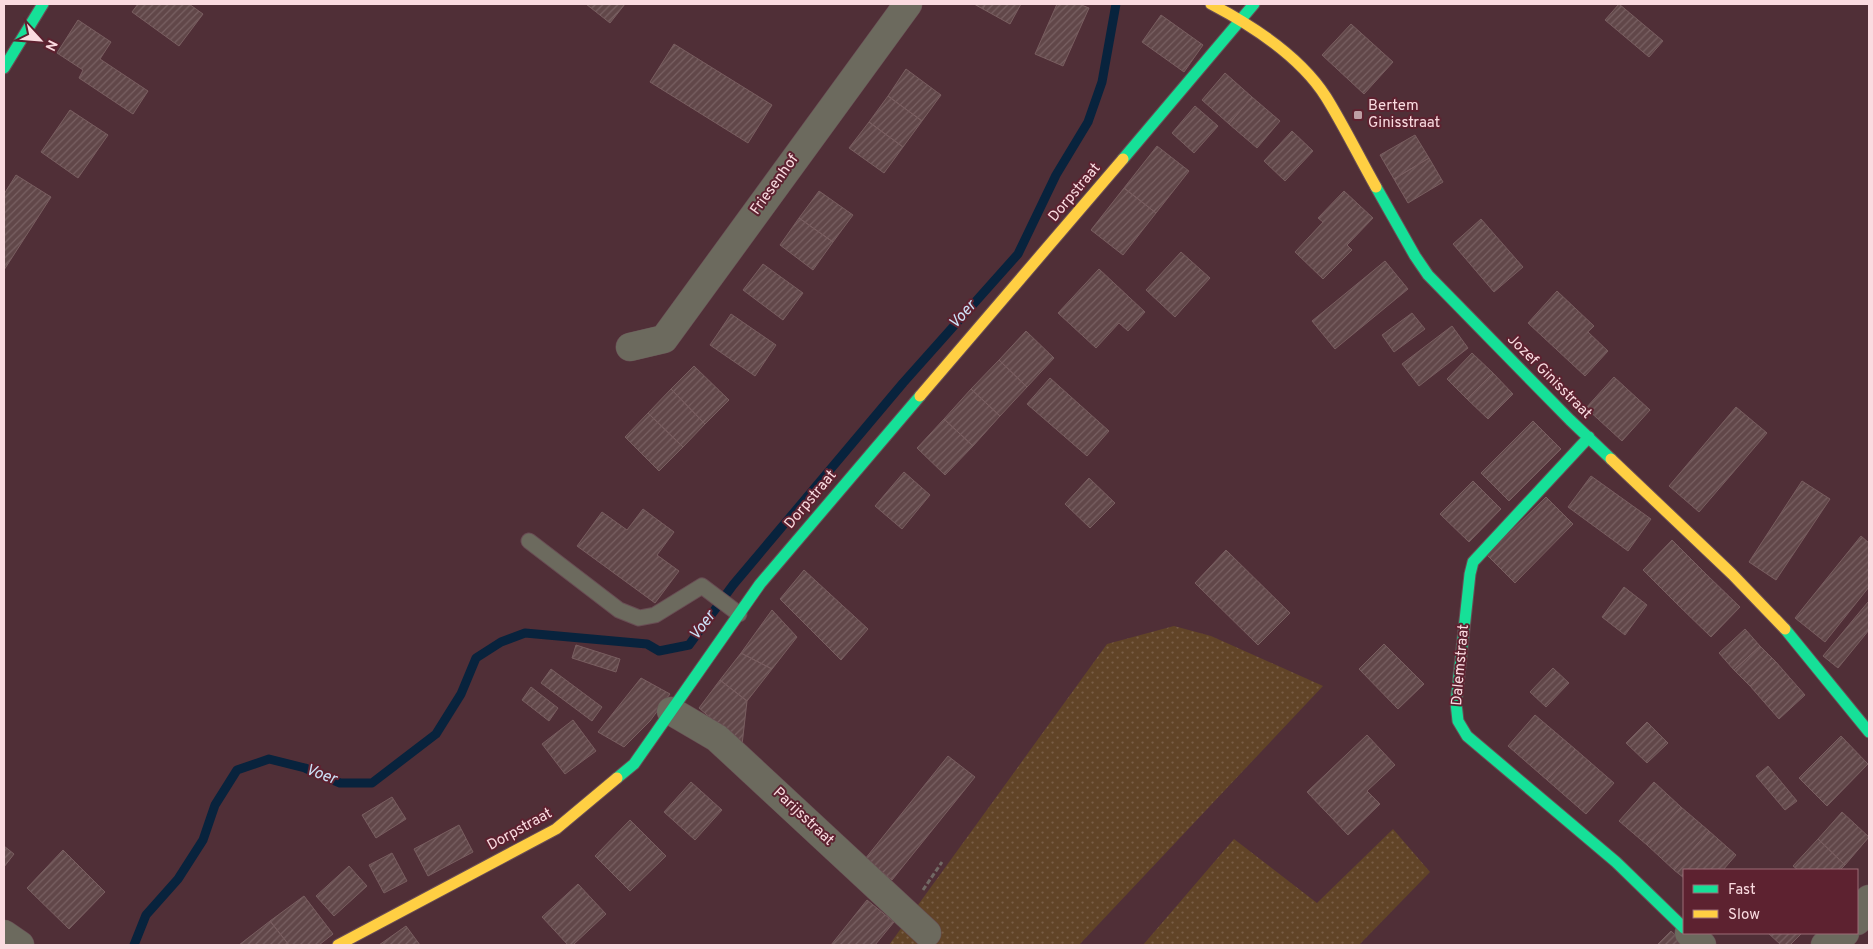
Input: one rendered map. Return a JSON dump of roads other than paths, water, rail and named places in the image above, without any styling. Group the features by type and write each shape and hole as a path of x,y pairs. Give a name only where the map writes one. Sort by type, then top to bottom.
{"street":[{"path":"4,68 44,4"},
{"name":"Friesenhof","path":"630,347 664,339 908,4"},
{"name":"Jozef Ginisstraat","path":"1211,4 1241,20 1289,56 1312,78 1321,90 1415,256 1428,275 1589,437 1732,574 1778,621 1869,732"},
{"name":"Dorpstraat","path":"338,945 556,829 634,764 671,711 734,609 760,584 1254,4"},
{"name":"Dalemstraat","path":"1589,437 1473,562 1470,574 1456,703 1458,720 1467,736 1616,862 1683,927"},
{"name":"Parijsstraat","path":"671,711 717,738 927,933"},
{"path":"1858,920 1869,899"},
{"path":"4,934 20,945"},
{"path":"1690,934 1702,945"},
{"path":"1825,945 1837,941 1844,934"}],"lane":[{"path":"529,541 618,610 639,618 655,615 702,586 734,609"}],"waterway":[{"name":"Voer","path":"134,945 146,915 178,879 203,840 215,805 237,770 269,759 305,768 340,783 372,783 436,734 461,694 476,658 501,642 525,633 647,644 659,651 689,645 733,585 903,383 1018,254 1056,175 1088,122 1102,82 1116,4"}],"place":[{"name":"Bertem Ginisstraat","path":"1358,115"}]}
